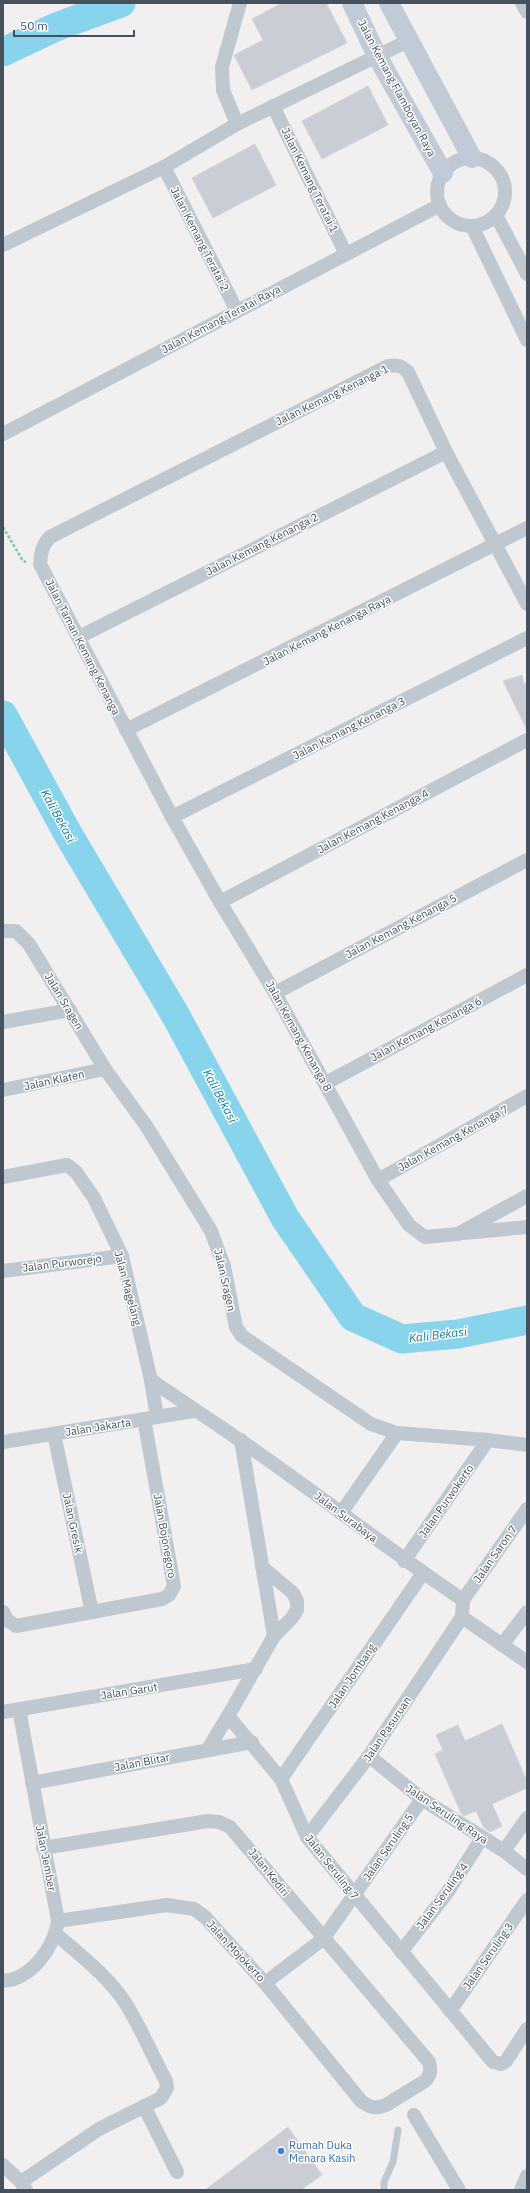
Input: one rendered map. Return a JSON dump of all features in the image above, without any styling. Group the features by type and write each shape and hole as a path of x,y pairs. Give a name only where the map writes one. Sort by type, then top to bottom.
{"street":[{"path":"237,124 223,90 222,67 240,3"},
{"name":"Jalan Kemang Flamboyan Raya","path":"352,3 377,56 443,173"},
{"path":"389,3 472,158"},
{"path":"522,3 527,12"},
{"path":"3,245 164,166 237,124 408,41"},
{"name":"Jalan Kemang Teratai 1","path":"273,106 346,254"},
{"path":"472,158 485,161 495,168 503,179 505,191 503,204 496,215 489,221 472,226 462,225 452,220 445,214 440,205 438,189 443,173 451,165 461,160 472,158"},
{"name":"Jalan Kemang Teratai 2","path":"164,166 237,311"},
{"name":"Jalan Kemang Teratai Raya","path":"3,434 440,205"},
{"path":"496,215 527,274"},
{"path":"472,226 527,340"},
{"name":"Jalan Kemang Kenanga 1","path":"40,564 42,545 50,537 388,366 402,367 408,372 446,452 527,604"},
{"name":"Jalan Kemang Kenanga 2","path":"79,637 446,452"},
{"name":"Jalan Kemang Kenanga Raya","path":"126,730 495,546 527,528"},
{"name":"Jalan Taman Kemang Kenanga","path":"40,564 126,730"},
{"name":"Jalan Kemang Kenanga 3","path":"172,818 527,638"},
{"name":"Jalan Kemang Kenanga 8","path":"126,730 172,818 220,902 276,993 378,1180 416,1232 424,1237 458,1234 527,1196"},
{"name":"Jalan Kemang Kenanga 4","path":"220,902 527,740"},
{"name":"Jalan Kemang Kenanga 5","path":"276,993 527,860"},
{"name":"Jalan Sragen","path":"3,930 16,931 29,944 105,1069 147,1127 211,1231 224,1266 236,1327 242,1336 346,1409 371,1424 398,1433 488,1440 527,1446"},
{"name":"Jalan Kemang Kenanga 6","path":"326,1083 527,975"},
{"path":"3,1022 70,1010"},
{"name":"Jalan Klaten","path":"3,1090 105,1069"},
{"name":"Jalan Kemang Kenanga 7","path":"378,1180 527,1096"},
{"name":"Jalan Magelang","path":"3,1177 67,1165 72,1168 94,1198 122,1256 151,1380 151,1418"},
{"path":"458,1234 527,1227"},
{"name":"Jalan Purworejo","path":"3,1271 122,1256"},
{"name":"Jalan Surabaya","path":"151,1380 194,1411 241,1440 404,1561 463,1600"},
{"name":"Jalan Jakarta","path":"3,1442 194,1411"},
{"name":"Jalan Bojonegoro","path":"3,1612 6,1620 16,1626 162,1599 169,1595 174,1586 151,1418"},
{"path":"341,1513 398,1433"},
{"name":"Jalan Gresik","path":"54,1434 92,1612"},
{"path":"241,1440 274,1636"},
{"name":"Jalan Purwokerto","path":"404,1561 488,1440"},
{"name":"Jalan Saron 7","path":"463,1600 527,1509"},
{"path":"208,1749 256,1670 274,1636 292,1618 297,1610 297,1601 293,1593 262,1567"},
{"name":"Jalan Jombang","path":"281,1779 423,1573"},
{"path":"463,1600 462,1617 527,1662"},
{"path":"502,1644 527,1612"},
{"name":"Jalan Pasuruan","path":"307,1837 369,1756 462,1617"},
{"name":"Jalan Garut","path":"3,1712 256,1670"},
{"name":"Jalan Jember","path":"19,1709 57,1927"},
{"name":"Jalan Seruling 7","path":"228,1716 252,1742 281,1779 307,1837 493,2062 501,2064 506,2061 527,2029"},
{"name":"Jalan Blitar","path":"32,1783 252,1742"},
{"name":"Jalan Seruling Raya","path":"369,1756 422,1799 504,1852 527,1869"},
{"name":"Jalan Seruling 5","path":"265,1983 323,1939 422,1799"},
{"path":"504,1852 527,1818"},
{"name":"Jalan Kediri","path":"43,1848 208,1821 219,1822 230,1827 323,1939 429,2062 431,2070 425,2081 392,2102 378,2108 373,2108 361,2102"},
{"name":"Jalan Seruling 4","path":"401,1952 447,1893 482,1838"},
{"name":"Jalan Seruling 3","path":"450,2011 527,1900"},
{"name":"Jalan Mojokerto","path":"57,1927 168,1905 194,1909 205,1917 265,1983 361,2102"},
{"path":"3,1981 21,1975 38,1961 48,1950 57,1927 86,1960 113,1987 125,2003 166,2081 167,2088 166,2094 99,2129 24,2186 3,2165"},
{"path":"144,2106 177,2172"},
{"path":"414,2115 459,2190"},
{"path":"521,2190 527,2176"}],"lane":[{"path":"384,2190 384,2182 393,2162 398,2130"}],"path":[{"path":"3,527 23,561 40,564"}],"building":[{"path":"282,3 326,3 347,43 252,90 234,55 263,40 252,19"},
{"path":"368,86 388,125 322,159 302,121"},
{"path":"255,144 276,185 213,218 192,178"},
{"path":"522,675 524,684 527,683 527,730 503,681"},
{"path":"502,1724 527,1781 527,1788 492,1804 502,1826 490,1832 484,1828 476,1811 464,1816 461,1813 435,1754 443,1750 436,1735 458,1725 465,1741"},
{"name":"Rumah Duka Menara Kasih","path":"288,2127 322,2175 301,2190 205,2190"}],"waterway":[{"name":"Kali Bekasi","path":"3,52 56,27 121,3"},
{"name":"Kali Bekasi","path":"3,715 68,834 176,1016 285,1218 353,1317 402,1339 458,1334 527,1320"}],"place":[{"name":"Rumah Duka Menara Kasih","path":"281,2151"}]}
